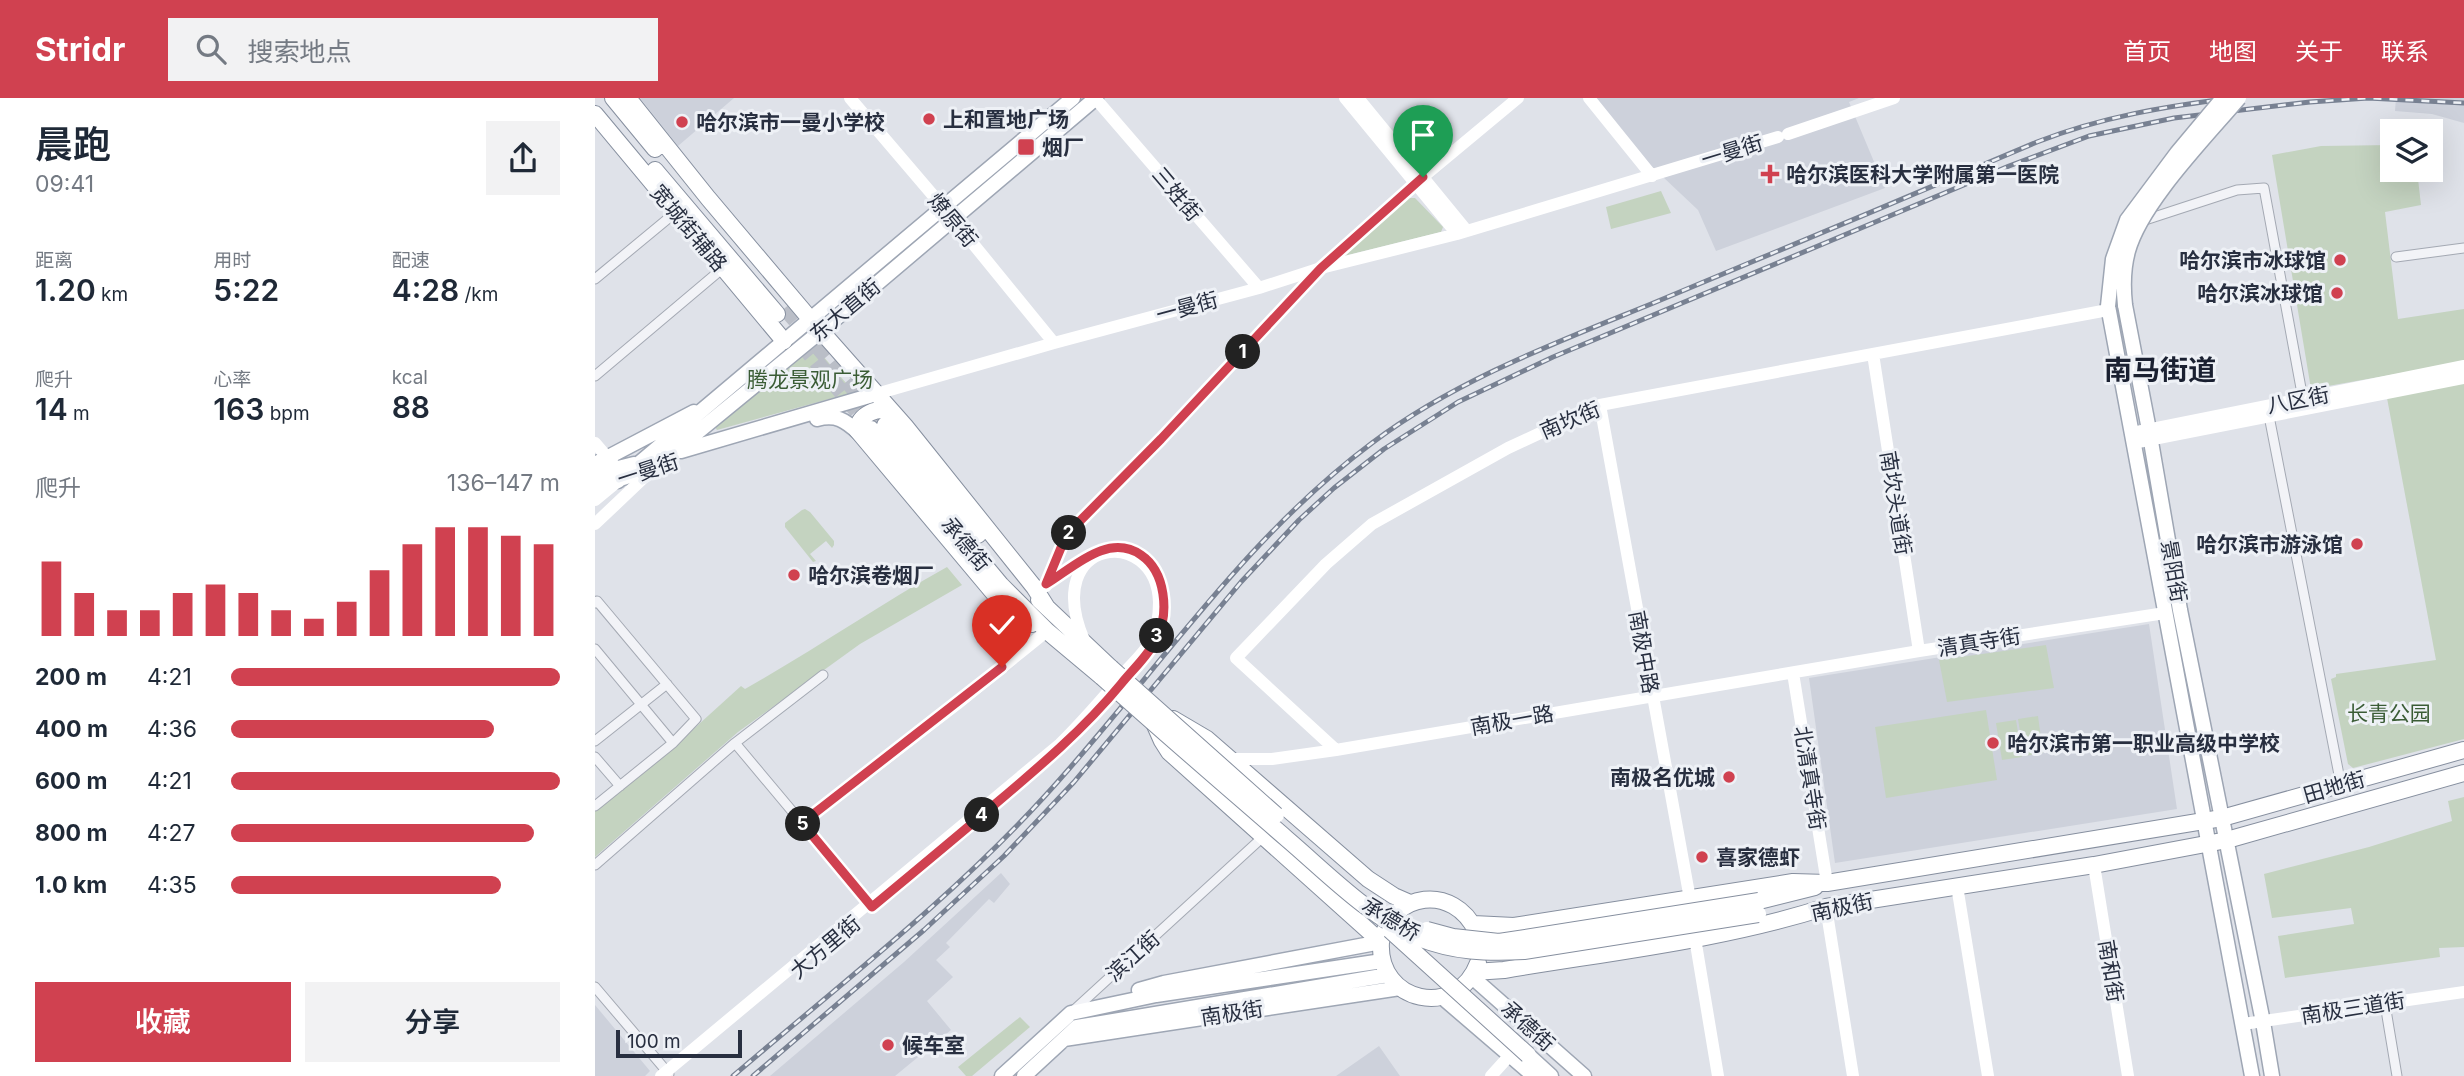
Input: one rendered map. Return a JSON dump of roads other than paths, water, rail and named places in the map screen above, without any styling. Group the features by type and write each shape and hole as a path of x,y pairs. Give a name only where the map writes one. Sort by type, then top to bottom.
{"highway":[{"path":"595,99 781,311 613,98"},
{"name":"宽城街辅路","path":"628,98 708,198 876,394 877,425"},
{"name":"宽城街辅路","path":"595,114 784,341"},
{"path":"877,425 1041,587 1049,618"},
{"name":"承德街","path":"877,425 1049,618 1107,672"},
{"name":"承德街","path":"877,425 1001,585 1086,645 1107,672"},
{"name":"承德桥","path":"1107,672 1352,895 1398,928 1418,938 1471,952 1524,951 1758,907"},
{"path":"1381,942 1170,752 1162,741 1158,718 1194,730 1368,879 1410,903"},
{"name":"承德桥","path":"1158,718 1357,888 1402,918 1438,933 1485,941 1520,940 1758,907"},
{"name":"田地街","path":"2204,820 2222,818 2464,750"},
{"name":"田地街","path":"2210,843 2464,773"},
{"name":"南极街","path":"1473,924 1514,926 1793,882 1827,883 2204,820"},
{"name":"南极街","path":"1473,974 1695,938 1783,921 1826,907 2094,865 2210,843"},
{"path":"1758,907 1827,883"},
{"path":"1352,895 1528,1055"},
{"path":"1442,901 1463,911 1473,924 1480,944 1479,958 1473,974 1459,989 1442,997 1416,996 1400,988 1385,968 1381,942 1391,919 1410,903 1442,901"},
{"path":"1758,907 1826,907"}],"main road":[{"name":"东大直街","path":"655,467 948,213 1073,98"},
{"name":"东大直街","path":"948,213 1096,98"},
{"name":"景阳街","path":"2223,98 2177,153 2127,220 2113,259 2108,308 2252,1076"},
{"name":"景阳街","path":"2239,98 2140,221 2122,281 2181,610 2272,1076"},
{"name":"东大直街","path":"609,467 638,464 784,341 816,325"},
{"name":"一曼街","path":"638,464 876,394"},
{"path":"609,467 714,402"},
{"name":"一曼街","path":"595,474 609,467 655,467 827,417 877,425"},
{"name":"一曼街","path":"595,487 609,467"},
{"name":"南极街","path":"1074,1020 1086,1011 1123,995 1164,983 1381,942"},
{"name":"南极街","path":"1086,1011 1156,995 1385,968"},
{"name":"南极街","path":"1074,1020 1385,968"},
{"name":"承德街","path":"1473,974 1584,1076"},
{"name":"南极街","path":"1064,1039 1400,988"},
{"path":"1442,997 1534,1076"},
{"name":"滨江街","path":"1024,1076 1064,1039 1074,1020"},
{"name":"滨江街","path":"1002,1076 1074,1020"},
{"path":"1528,1055 1551,1076"}],"street":[{"name":"燎原街","path":"850,98 1054,343"},
{"name":"三姓街","path":"1096,98 1259,288"},
{"path":"1345,98 1462,232"},
{"path":"1358,98 1420,181"},
{"path":"1041,587 1071,530 1161,439 1321,268 1518,98"},
{"path":"1589,98 1652,176"},
{"name":"一曼街","path":"876,394 1259,288 1321,268 1462,232 1652,176 1894,98"},
{"path":"2140,221 2237,190 2265,188 2303,399"},
{"path":"595,279 676,212"},
{"path":"2396,257 2464,248"},
{"path":"595,376 723,268"},
{"name":"南坎街","path":"1336,750 1236,658 1326,564 1373,524 1508,448 1600,405 2108,308"},
{"name":"南坎头道街","path":"1874,354 1919,651"},
{"name":"八区街","path":"2132,438 2464,366"},
{"name":"八区街","path":"2150,434 2269,416 2464,378"},
{"name":"南极中路","path":"1600,405 1690,899"},
{"path":"2269,416 2341,785"},
{"path":"595,443 609,467"},
{"name":"东大直街","path":"595,500 609,467"},
{"name":"东大直街","path":"595,524 655,467"},
{"name":"大方里街","path":"870,905 1042,764 1080,729 1148,652 1157,636 1163,614 1160,582 1148,562 1137,552 1114,548 1096,552 1041,587"},
{"name":"大方里街","path":"667,1075 1060,744 1093,710 1152,639 1158,621 1157,589 1150,573 1138,559 1110,552 1095,556 1079,573 1073,587 1076,622 1086,645"},
{"path":"595,603 597,601 696,719 673,743 595,806"},
{"name":"清真寺街","path":"1793,673 2165,613"},
{"path":"802,823 957,704 1049,618"},
{"path":"595,649 673,743"},
{"name":"南极一路","path":"1229,759 1272,759 1336,750 1793,673"},
{"name":"北清真寺街","path":"1793,673 1827,883"},
{"path":"595,865 735,743 823,675"},
{"path":"595,741 667,684"},
{"path":"735,743 870,905"},
{"path":"595,757 619,786"},
{"name":"滨江街","path":"1074,1020 1264,836"},
{"name":"南和街","path":"2094,865 2128,1076"},
{"path":"1958,886 1988,1076"},
{"path":"1826,907 1853,1076"},
{"path":"1695,938 1718,1076"},
{"path":"595,987 667,1075"},
{"name":"南极三道街","path":"2243,1024 2464,992"},
{"path":"2385,1003 2397,1076"},
{"path":"1491,1076 1510,1055"}],"tunnel":[{"path":"785,308 881,421"},
{"path":"801,343 871,428"}],"railway":[{"path":"733,1076 932,907 1008,835 1084,752 1200,612 1281,522 1325,481 1404,421 1507,364 2037,142 2134,114 2234,98"},
{"path":"753,1076 924,930 1004,856 1074,782 1241,582 1299,520 1334,488 1384,449 1458,402 1553,357 2009,166 2089,136 2174,118 2310,102 2368,98 2464,103"}],"place":[{"name":"上和置地广场","path":"929,119"},
{"name":"哈尔滨市一曼小学校","path":"682,122"},
{"name":"烟厂","path":"1026,147"},
{"name":"哈尔滨医科大学附属第一医院","path":"1770,174"},
{"name":"哈尔滨市冰球馆","path":"2340,260"},
{"name":"哈尔滨冰球馆","path":"2337,293"},
{"name":"哈尔滨市游泳馆","path":"2357,544"},
{"name":"哈尔滨卷烟厂","path":"794,575"},
{"name":"哈尔滨市第一职业高级中学校","path":"1993,743"},
{"name":"南极名优城","path":"1729,777"},
{"name":"喜家德虾","path":"1702,857"},
{"name":"候车室","path":"888,1045"}],"district":[{"name":"南马街道","path":"2160,370"}],"park label":[{"name":"腾龙景观广场","path":"810,379"},
{"name":"长青公园","path":"2389,713"}]}
